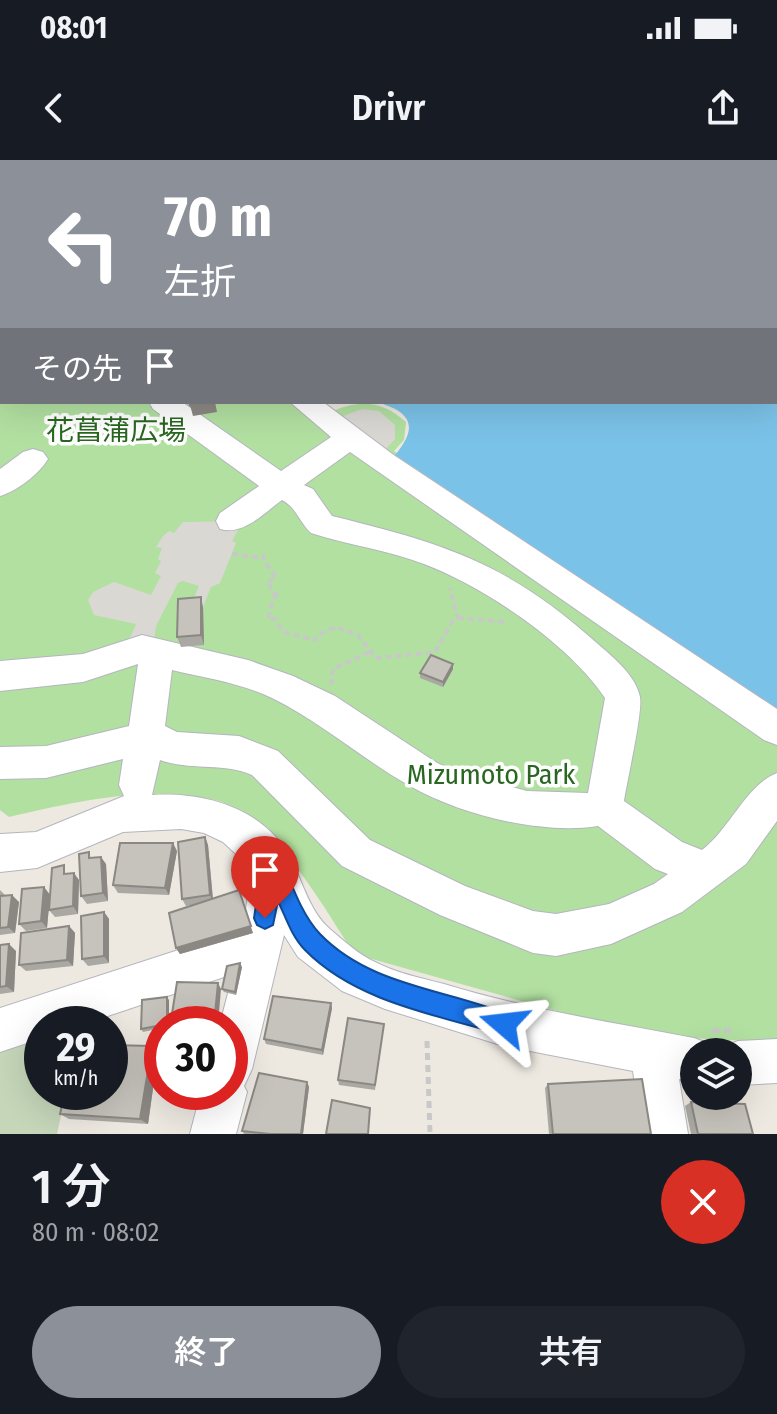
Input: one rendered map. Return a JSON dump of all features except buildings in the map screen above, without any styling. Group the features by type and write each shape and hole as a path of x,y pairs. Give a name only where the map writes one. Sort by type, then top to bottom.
{"street":[{"path":"166,404 282,487 302,497 314,518 322,525 442,558 513,595 572,640 617,685 623,703 604,808"},
{"path":"307,404 385,463 777,729"},
{"path":"231,521 351,437"},
{"path":"0,485 33,459"},
{"path":"0,676 83,668 132,651 157,653 248,674 281,686 322,707 424,775 456,789 527,808 576,812 604,808 669,856 706,870"},
{"path":"138,785 157,653"},
{"path":"0,763 46,762 154,738 172,748 239,752 265,763 356,853 454,901 533,932 556,935 624,919 668,898 732,851 777,790"},
{"path":"0,853 37,850 121,814 181,811 208,816 237,829 257,845 272,864 299,922 313,942 357,976 385,988 504,1024 680,1048"},
{"path":"246,1006 262,944 272,864"},
{"path":"0,1030 262,944"},
{"path":"752,1052 777,1061"},
{"path":"665,1134 680,1067"},
{"path":"213,1134 219,1110"}],"path":[{"path":"232,554 264,557 276,578 267,582 280,601"},
{"path":"275,593 268,619 275,619 283,632 315,640 318,635 336,627 358,635 376,658 435,652 452,622 458,618 442,558"},
{"path":"320,688 332,682 333,669 371,651"},
{"path":"427,1041 430,1134"}],"green space":[{"name":"Mizumoto Park","path":"0,404 326,404 335,410 355,404 373,404 390,410 406,422 404,440 394,451 777,717 777,1042 752,1041 752,1038 646,1036 354,954 282,849 255,819 227,804 198,797 133,795 68,804 9,817 0,810"},
{"path":"24,1040 24,1110 62,1110 57,1134 0,1134 0,1048"}],"shaded area":[{"path":"362,409 379,411 395,425 395,439 384,451 338,418"},
{"path":"243,521 232,541 236,543 220,583 211,587 203,607 190,608 199,586 183,581 178,583 156,626 154,639 116,648 131,636 136,624 94,615 88,600 93,592 114,582 151,595 161,576 155,573 161,561 158,559 162,548 156,547 169,531 174,533 183,522"}],"water":[{"path":"382,404 777,404 777,709 395,455 407,436 408,421"}],"route":[{"path":"265,918 272,864 299,922 313,942 357,976 385,988 504,1024"}],"park label":[{"name":"花菖蒲広場","path":"116,430"}]}
